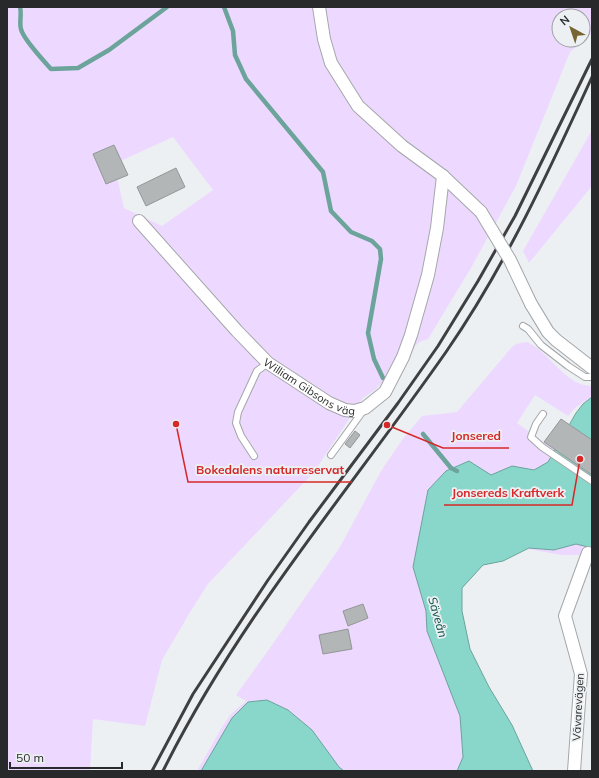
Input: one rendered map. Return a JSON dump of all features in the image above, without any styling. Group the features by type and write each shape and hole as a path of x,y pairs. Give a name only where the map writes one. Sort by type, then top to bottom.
{"street":[{"path":"319,7 324,40 331,63 358,106 402,146 443,176 482,212 510,260 531,304 548,332 592,368"},
{"name":"William Gibsons väg","path":"139,220 237,331 268,363 338,407 345,410 354,411 365,408 384,392 390,384 403,357 411,335 429,269 437,228 443,176"},
{"name":"Vävarevägen","path":"574,771 581,674 565,616 588,553"}],"lane":[{"path":"523,326 528,329 541,345 568,366 585,377 592,377"},
{"path":"254,456 241,436 236,423 238,412 257,371 268,363"},
{"path":"330,455 365,408"},
{"path":"543,414 536,424 531,437 542,447 592,481"}],"shaded area":[{"path":"7,7 592,7 591,34 591,8 551,8 551,48 575,48 570,52 516,186 471,268 428,339 419,342 376,389 363,398 314,472 208,584 162,660 145,726 93,719 90,771 7,771","holes":["173,137 213,190 162,226 124,208 114,164"]},
{"path":"592,130 592,186 529,263 523,251"},
{"path":"527,342 535,346 565,374 582,384 592,386 592,397 576,407 568,416 535,395 517,423 559,453 592,492 592,561 581,555 561,555 522,548 476,559 445,600 520,771 197,771 231,714 246,701 236,695 340,547 381,471 402,440 422,416 457,412 512,347 516,344"}],"water":[{"name":"Säveån","path":"592,397 592,548 576,544 554,550 529,548 503,561 483,565 462,588 462,611 470,649 489,687 512,725 533,771 457,771 463,757 460,716 427,631 426,611 413,567 428,490 446,471 469,461 491,475 512,466 534,470 548,462 576,413 583,404"},
{"path":"267,700 288,710 312,730 339,767 344,771 201,771 232,718 248,702"}],"building":[{"path":"114,145 128,175 106,184 93,154"},
{"path":"176,168 185,187 146,206 137,187"},
{"path":"561,419 592,440 592,475 544,442"},
{"path":"355,431 360,435 350,448 345,444"},
{"path":"363,604 368,618 348,626 343,611"},
{"path":"348,629 352,649 323,654 319,635"}],"waterway":[{"path":"20,7 20,26 23,33 34,50 51,69 78,68 109,50 167,7"},
{"path":"224,7 233,31 235,55 246,79 323,172 331,211 351,232 372,241 380,249 381,259 368,333 374,359 383,378"},
{"path":"423,434 451,468 457,471"}],"railway":[{"path":"152,771 193,694 268,580 438,346 478,281 515,216 592,59"},
{"path":"163,771 193,715 260,608 409,404 467,320 488,286 525,218 592,77"}],"place":[{"name":"Bokedalens naturreservat","path":"176,424"},
{"name":"Jonsered","path":"387,425"},
{"name":"Jonsereds Kraftverk","path":"580,459"}]}
